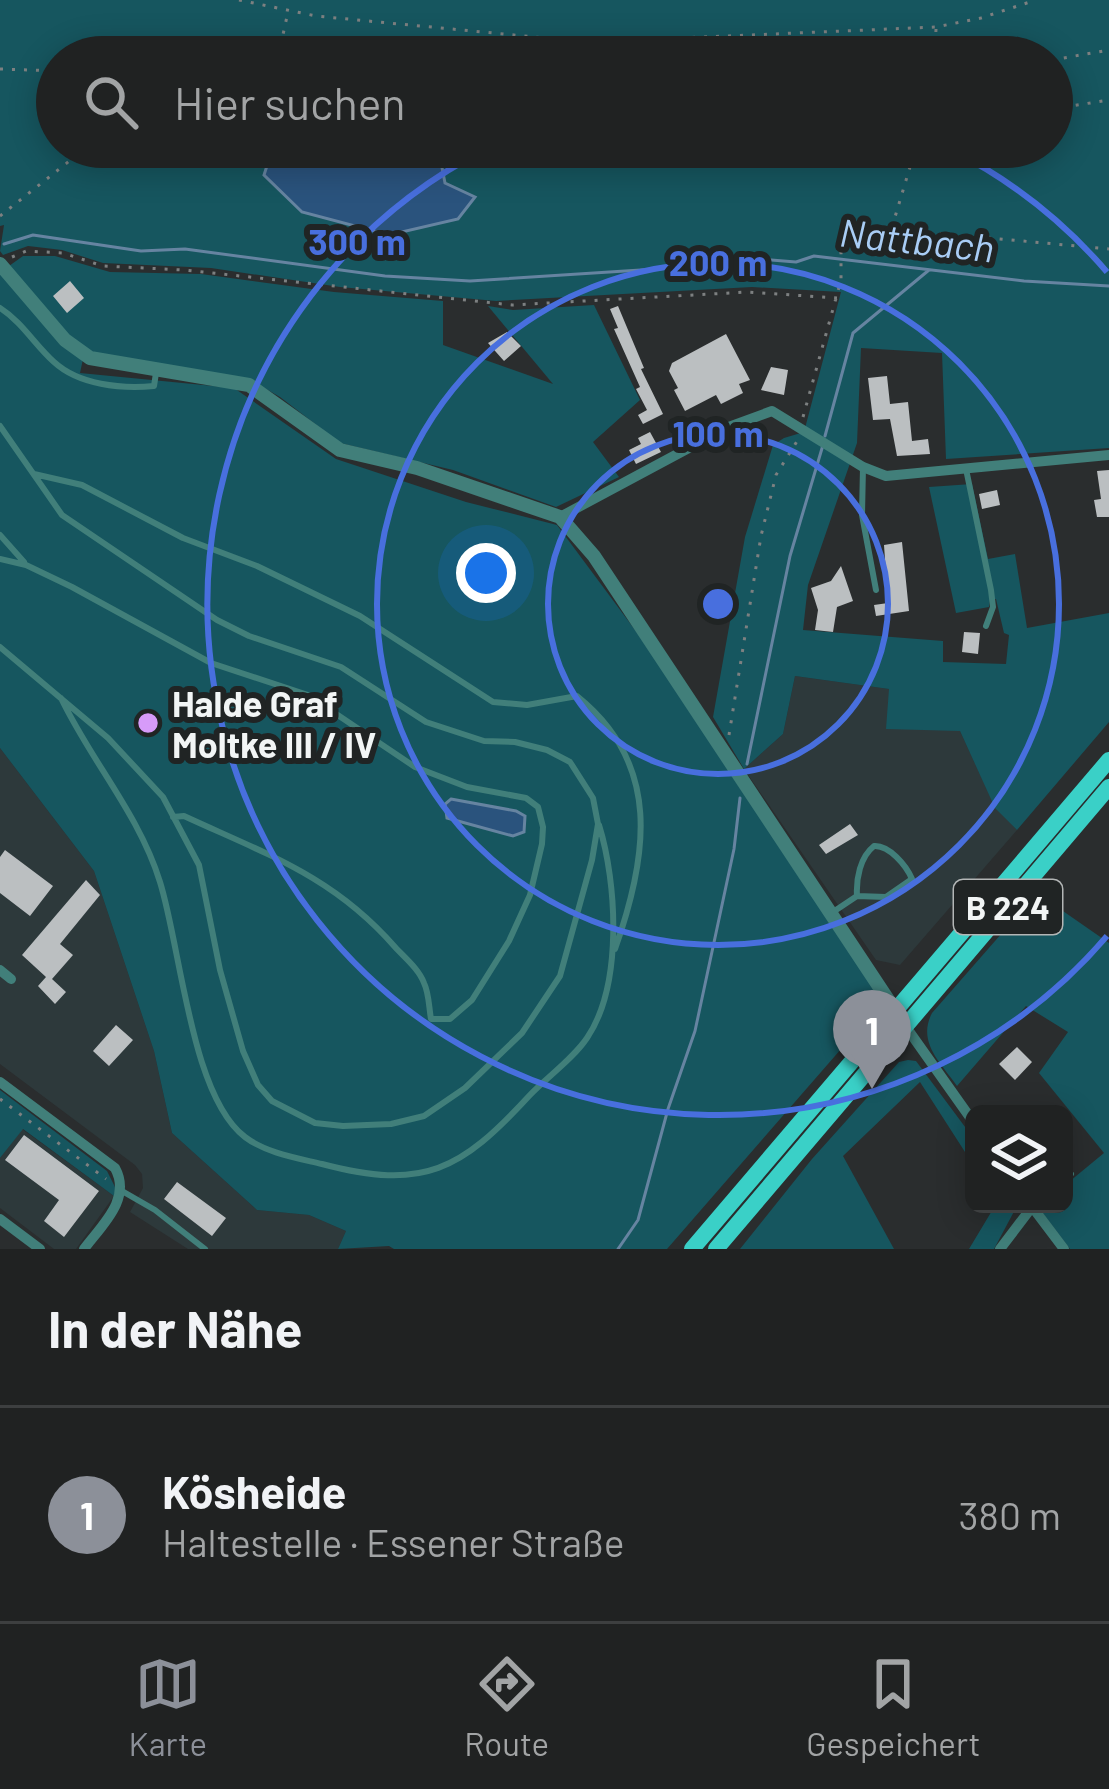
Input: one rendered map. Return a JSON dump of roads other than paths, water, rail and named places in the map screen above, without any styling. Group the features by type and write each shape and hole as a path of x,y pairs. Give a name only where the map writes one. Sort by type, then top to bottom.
{"main road":[{"name":"B 224","path":"716,1249 1109,760"},
{"name":"B 224","path":"692,1249 1109,787"}],"street":[{"path":"0,264 74,348 90,358 249,385 340,450 417,468 560,517 595,556 965,1111"},
{"path":"560,517 726,428 772,411 886,476 1109,455"},
{"path":"0,970 11,979"},
{"path":"0,1082 115,1168 122,1191 84,1249"},
{"path":"1000,1249 1025,1213"},
{"path":"1037,1213 1064,1249"},
{"path":"0,1219 40,1249"}],"lane":[{"path":"0,308 56,364 88,381 154,386 157,370"},
{"path":"0,426 62,514 217,620 249,636 341,667 426,722 484,741 547,750 570,762 593,798 605,845 614,952"},
{"path":"863,467 862,515 876,590"},
{"path":"966,469 991,590 993,607 986,626"},
{"path":"34,474 82,484 183,538 257,566 360,616 493,702 527,705 577,696 592,708 619,738 639,782 642,832 627,916 597,1018 586,1039 500,1130 461,1160 423,1173 387,1177 268,1149 247,1139 227,1121 213,1096 158,876 129,811 59,695"},
{"path":"0,535 26,565"},
{"path":"0,559 26,565 211,663 308,695 415,767 467,787 526,798 538,808 544,827 530,895 509,941 472,1000 450,1019 440,1021 431,1019 424,983 415,969 334,890 309,872 184,816 173,817"},
{"path":"0,647 135,764 163,797 199,866 243,1052 272,1101 315,1123 391,1124 424,1116 465,1088 522,1033 560,976 570,949 598,824"},
{"path":"832,912 857,896 886,897 911,879 908,870 883,846 874,846 856,881 857,896"},
{"path":"122,1191 205,1249"}],"waterway":[{"name":"Nattbach","path":"4,244 33,235 141,251 185,249 385,276 470,281 703,266 745,258 796,262 814,256 1024,281 1109,286"},
{"path":"825,436 853,333 929,270"},
{"path":"747,764 790,556 823,445"},
{"path":"618,1249 638,1220 695,1031 734,849 740,798"}],"place":[{"name":"Halde Graf Moltke III / IV","path":"148,723"},
{"name":"Kösheide","path":"872,1089"}]}
